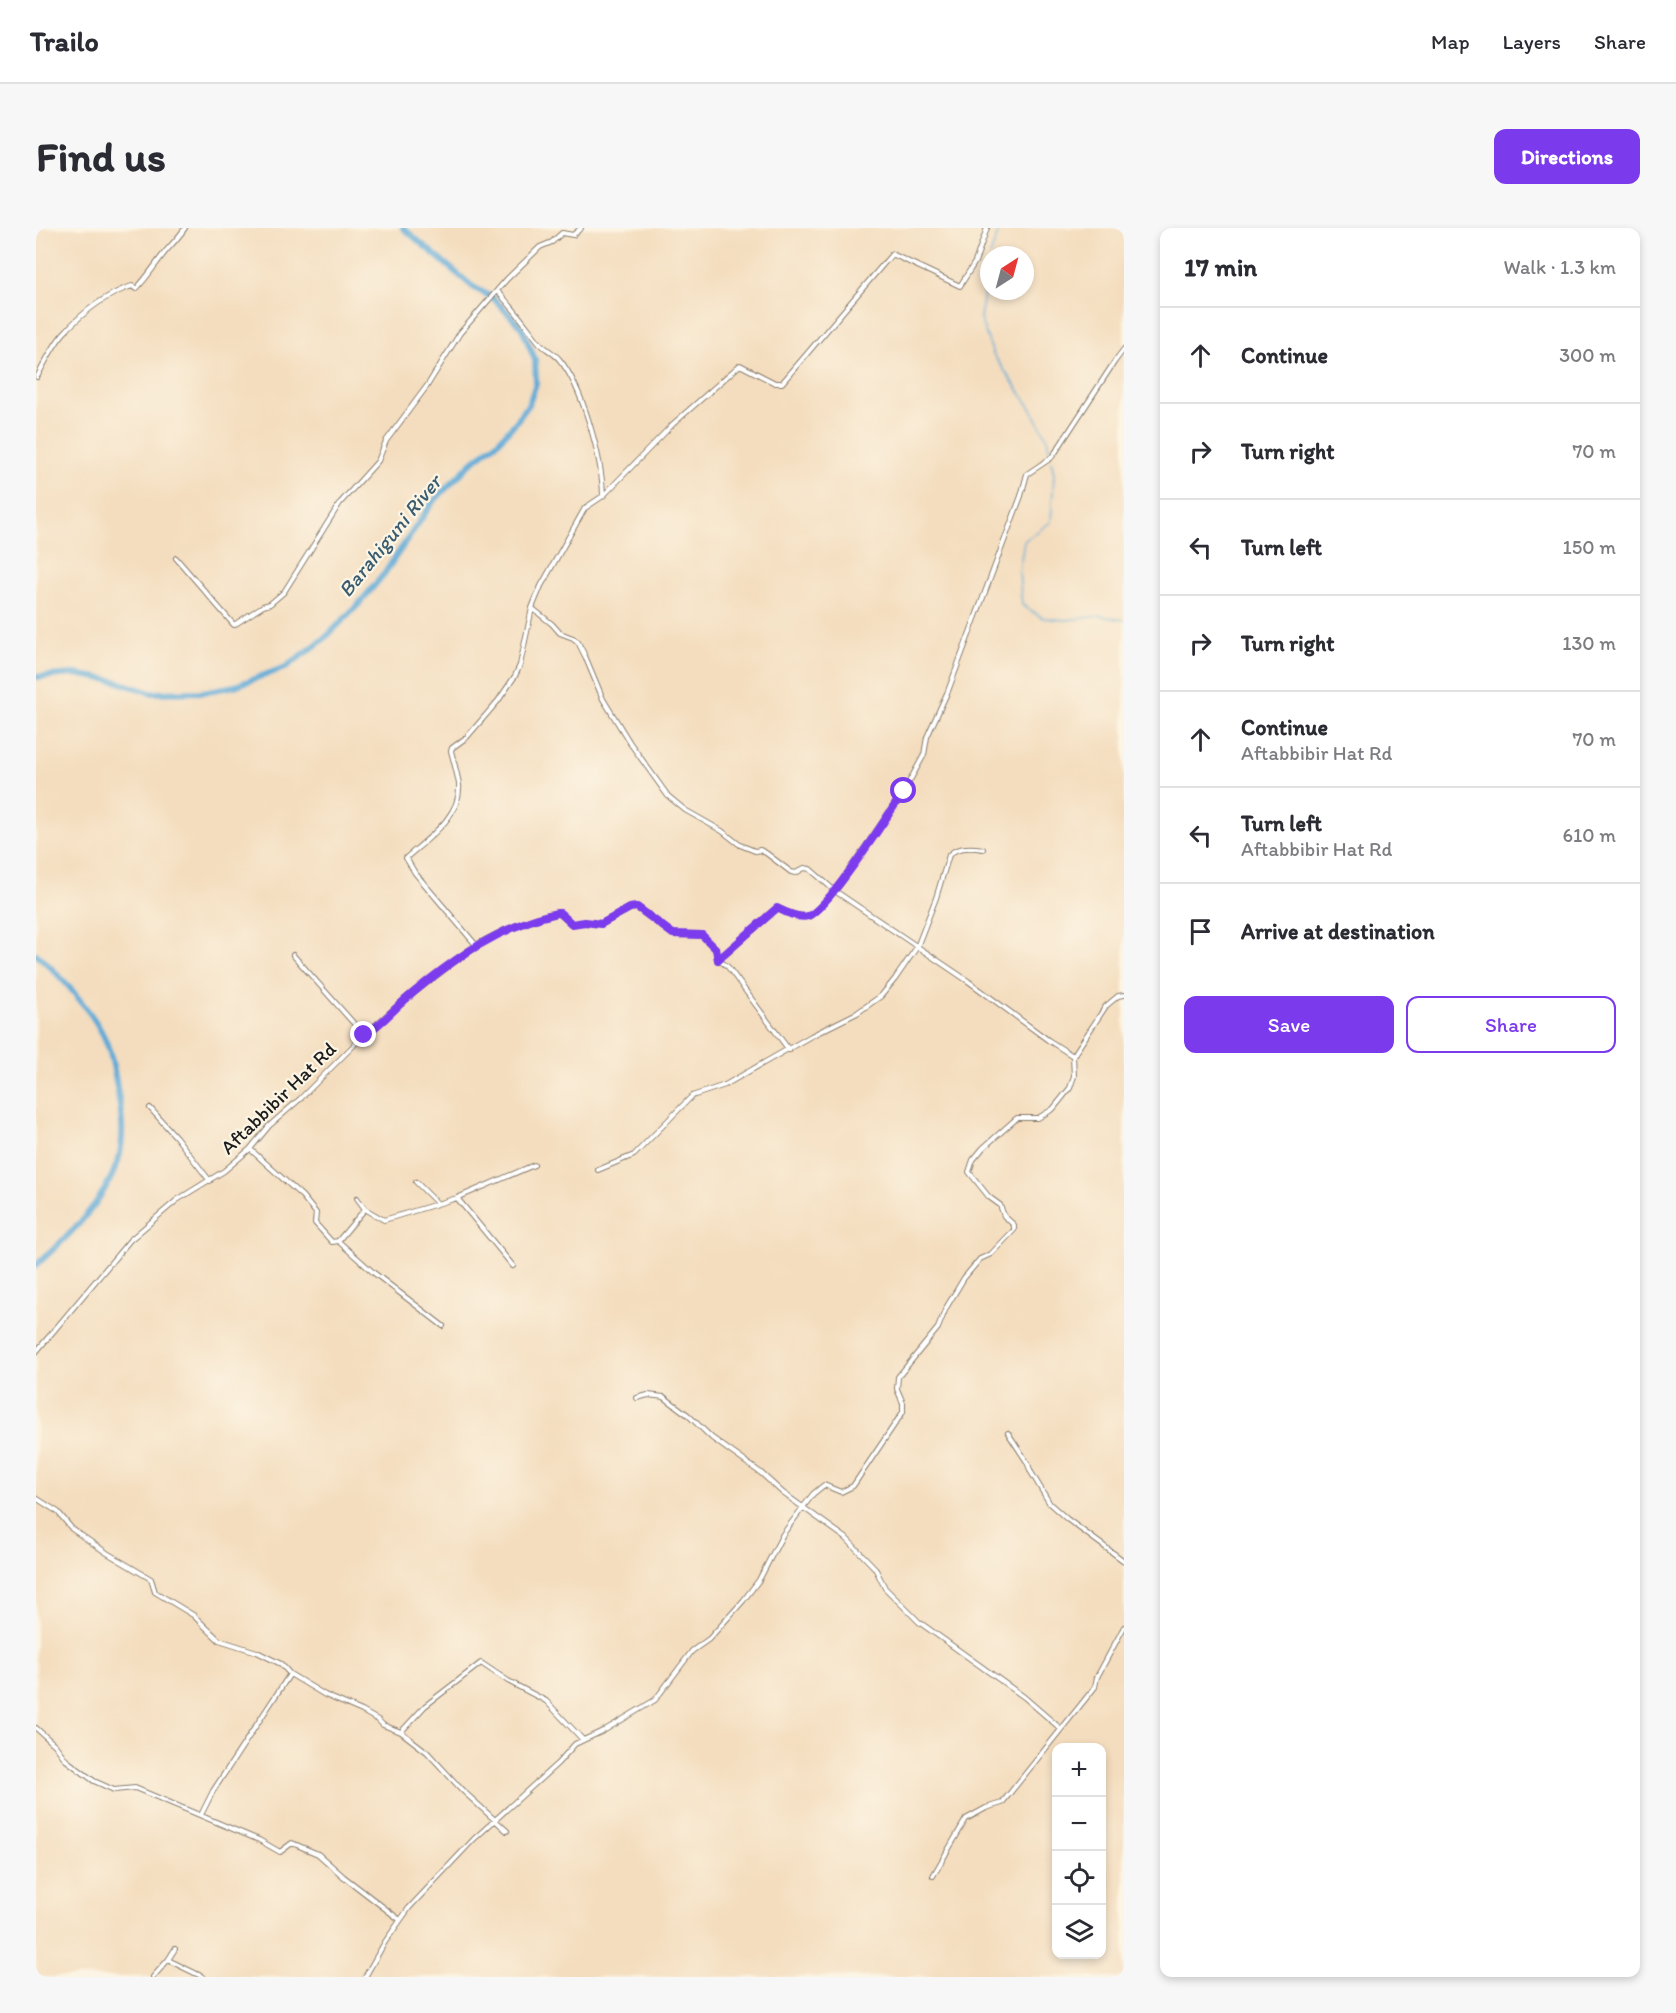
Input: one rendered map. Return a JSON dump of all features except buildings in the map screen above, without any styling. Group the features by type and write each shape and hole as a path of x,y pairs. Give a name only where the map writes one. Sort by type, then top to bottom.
{"street":[{"path":"37,377 63,333 89,308 114,292 132,286 136,290 185,228"},
{"path":"176,558 234,625 278,599 340,503 378,461 386,441 427,386 460,333 483,304 544,244 552,243 562,233 573,235 581,228"},
{"path":"476,945 415,873 406,858 444,824 456,802 459,785 452,748 468,737 515,676 520,665 532,608 585,508 603,496 673,424 740,365 775,383 783,383 892,254 960,286 975,262 987,228"},
{"path":"495,292 540,344 559,359 572,379 592,434 602,471 603,496"},
{"path":"789,1050 728,967 718,960 777,908 788,914 810,916 835,891 904,791 924,755 927,737 948,691 1021,496 1027,474 1055,453 1124,349"},
{"path":"532,608 560,633 578,642 603,699 630,743 668,796 685,810 722,831 740,845 755,851 762,851 794,874 804,868 810,869 835,891 969,981 1073,1056"},
{"path":"598,1170 634,1155 692,1096 725,1084 874,1002 895,979 917,947 936,898 949,855 953,850 972,847 983,849"},
{"name":"Aftabbibir Hat Rd","path":"36,1352 130,1240 177,1200 210,1181 250,1149 269,1126 300,1099 364,1035 408,997 476,945 505,930 557,913 572,924 585,922 596,924 637,907 676,934 702,935 716,949 718,960"},
{"path":"293,955 364,1035"},
{"path":"365,1977 400,1920 474,1839 558,1763 575,1744 618,1723 654,1700 692,1651 709,1639 743,1602 759,1580 783,1534 803,1506 824,1485 841,1492 853,1486 903,1412 903,1403 897,1389 898,1377 938,1328 946,1308 964,1278 980,1259 991,1254 1014,1230 1014,1225 1005,1216 1000,1205 989,1197 971,1176 969,1169 983,1148 1017,1118 1038,1118 1053,1109 1070,1088 1074,1076 1073,1056 1106,1006 1118,996 1124,995"},
{"path":"150,1108 210,1181"},
{"path":"250,1149 302,1196 316,1213 315,1223 332,1242 338,1241 364,1209"},
{"path":"357,1198 364,1209 384,1220 457,1198 534,1166"},
{"path":"416,1182 437,1203"},
{"path":"457,1198 513,1266"},
{"path":"338,1241 374,1273 443,1326"},
{"path":"637,1398 648,1395 664,1397 688,1414 712,1438 859,1549 875,1568 885,1588 919,1622 1024,1697 1061,1729"},
{"path":"1008,1433 1027,1461 1030,1472 1050,1504 1124,1561"},
{"path":"36,1498 58,1512 72,1529 151,1579 155,1592 194,1615 219,1640 257,1652 281,1664 290,1674 325,1695 362,1711 383,1725 401,1732 428,1752 462,1790 507,1831"},
{"path":"933,1876 966,1819 986,1808 1002,1803 1095,1687 1097,1677 1124,1627"},
{"path":"401,1732 425,1706 481,1663 508,1681 546,1701 583,1740"},
{"path":"201,1815 213,1791 290,1674"},
{"path":"36,1728 55,1745 66,1760 94,1781 114,1790 135,1788 260,1840 280,1852 292,1843 315,1852 400,1920"},
{"path":"153,1977 175,1949"},
{"path":"168,1960 202,1977"}],"waterway":[{"name":"Barahiguni River","path":"36,677 75,674 115,681 151,693 203,692 235,686 286,667 324,639 358,605 384,574 432,503 471,463 498,442 516,422 529,404 536,383 535,360 522,328 493,298 473,287 403,228"},
{"path":"993,246 1000,228"},
{"path":"983,300 980,318 993,354 1033,411 1047,438 1050,455"},
{"path":"1051,460 1054,474 1051,522 1024,541 1019,572 1022,605 1043,618 1066,620 1100,616 1124,620"},
{"name":"Barahiguni River","path":"36,954 76,996 102,1033 114,1068 122,1127 118,1161 104,1191 84,1218 36,1265"}],"route":[{"path":"364,1035 389,1016 408,997 476,945 505,930 557,913 572,924 585,922 601,924 630,908 637,907 673,934 702,935 713,944 718,953 718,960 777,908 788,914 810,916 835,891 904,791"}]}
